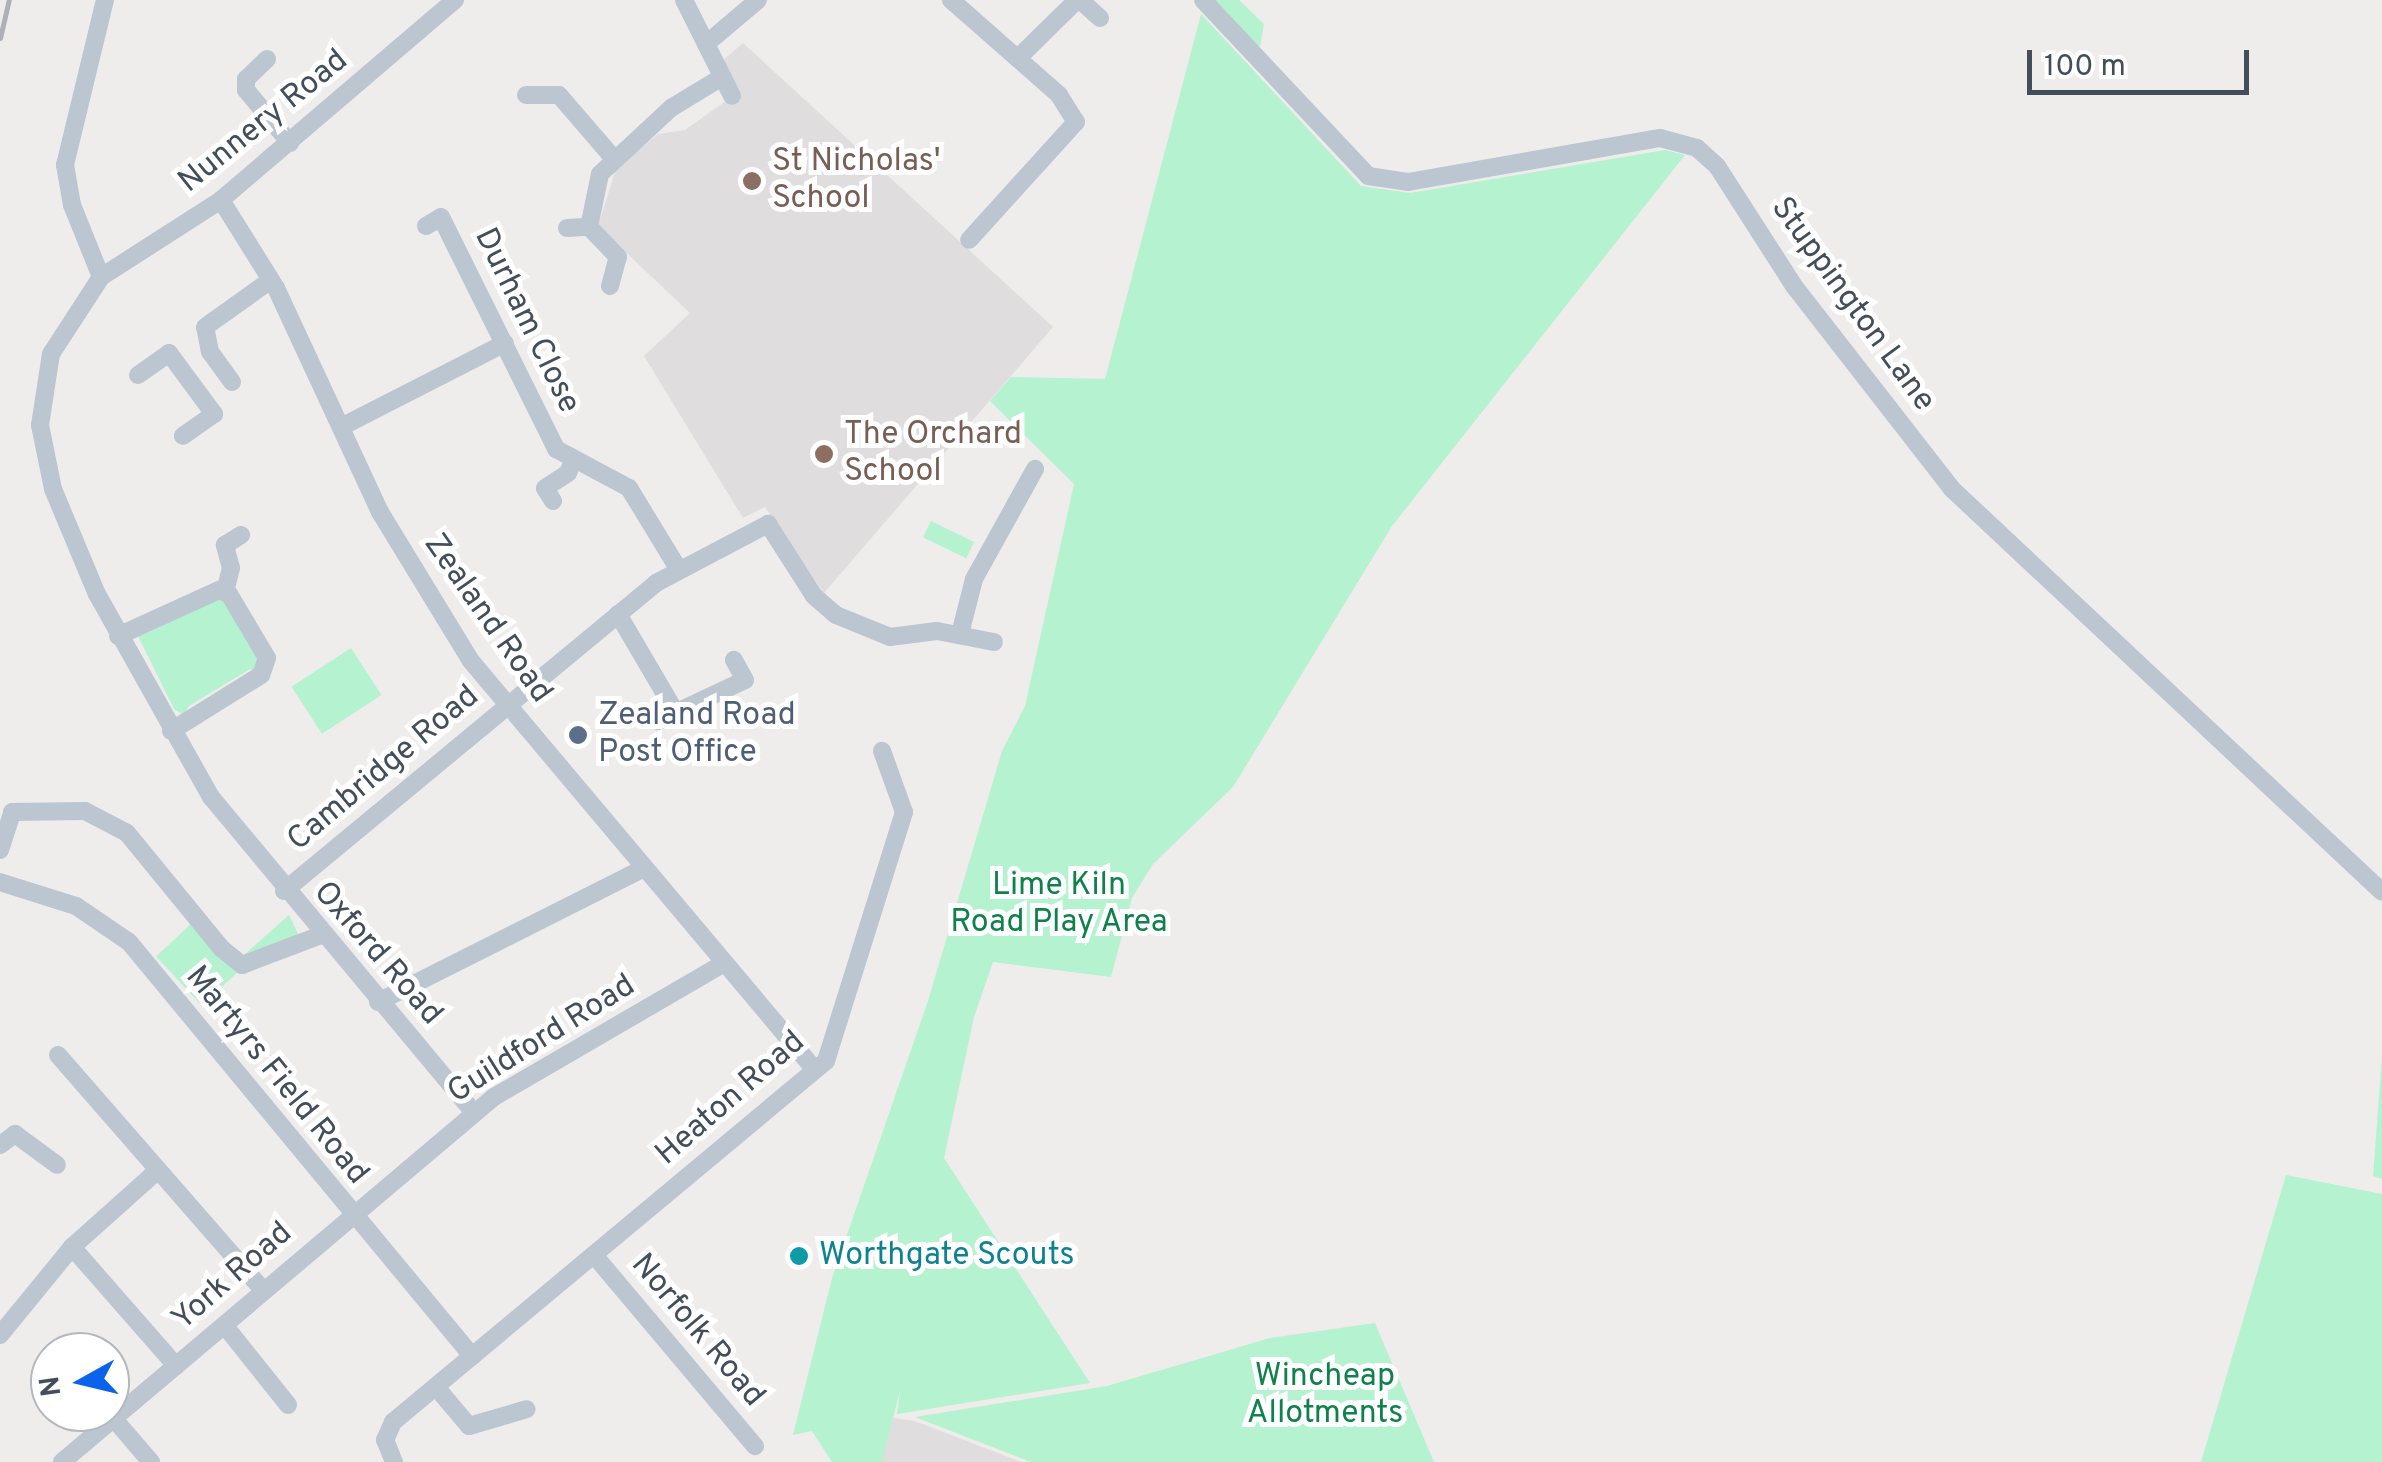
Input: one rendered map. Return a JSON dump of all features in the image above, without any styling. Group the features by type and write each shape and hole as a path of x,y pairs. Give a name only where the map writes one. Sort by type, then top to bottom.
{"street":[{"path":"100,277 72,206 65,165 105,0"},
{"name":"Nunnery Road","path":"100,277 221,200 455,0"},
{"path":"684,0 732,96"},
{"path":"706,44 758,0"},
{"path":"951,0 1068,105 1074,130 969,240"},
{"path":"1018,58 1079,0 1100,18"},
{"name":"Stuppington Lane","path":"1206,3 1337,150 1385,180 1422,180 1601,144 1660,138 1696,148 1717,166 1794,286 1952,489 2382,892"},
{"path":"256,61 246,79 246,90 290,143"},
{"path":"589,227 600,174 670,108 722,77"},
{"path":"526,95 559,95 614,159"},
{"name":"Zealand Road","path":"221,200 271,280 405,556 507,706 815,1070"},
{"name":"Durham Close","path":"426,226 441,218 556,449 628,488 679,570"},
{"path":"567,228 589,227 618,257 620,267 610,286"},
{"name":"Oxford Road","path":"100,277 51,354 40,425 58,504 118,636 171,731 237,834 474,1113"},
{"path":"232,382 220,366 205,327 271,280"},
{"path":"341,427 506,343"},
{"path":"138,375 169,352 214,414 183,436"},
{"path":"192,385 220,366"},
{"name":"Durham Close","path":"553,502 545,488 568,473 572,461"},
{"path":"994,642 960,634 974,579 1002,506 1035,469"},
{"name":"Cambridge Road","path":"284,891 618,614 679,570 768,524 827,610 890,637 960,634"},
{"path":"171,731 262,675 268,663 225,592 232,568 226,545 241,534"},
{"path":"118,636 225,592"},
{"path":"618,614 675,711"},
{"path":"658,721 746,680 734,660"},
{"name":"Heaton Road","path":"394,1462 385,1440 389,1427 815,1070 834,1049 904,812 882,751"},
{"path":"0,850 12,812 85,811 114,824 242,965 321,935"},
{"path":"378,1002 644,869"},
{"name":"Martyrs Field Road","path":"0,882 76,906 117,930 472,1356"},
{"name":"Guildford Road","path":"350,1214 474,1113 724,963"},
{"path":"59,1054 264,1291"},
{"path":"0,1144 14,1134 57,1165"},
{"path":"0,1335 72,1247 157,1171"},
{"name":"York Road","path":"130,1405 350,1214"},
{"path":"72,1247 176,1366"},
{"name":"Norfolk Road","path":"594,1255 756,1446"},
{"path":"225,1326 288,1405"},
{"path":"436,1388 469,1426 527,1409"},
{"name":"York Road","path":"62,1462 98,1432"},
{"path":"125,1432 151,1462"}],"shaded area":[{"path":"743,43 1053,327 824,593 765,507 743,518 644,356 690,313 598,226 616,169 658,134 685,130 737,93 721,62"},
{"path":"893,1418 915,1421 1021,1462 881,1462"}],"green space":[{"path":"1210,0 1239,0 1264,24 1260,47"},
{"name":"Lime Kiln Road Play Area","path":"1201,14 1361,186 1410,193 1665,150 1685,155 1392,526 1233,787 1153,864 1132,898 1111,977 993,962 974,1017 944,1158 1090,1383 897,1414 900,1391 882,1462 832,1462 812,1431 793,1435 832,1278 928,1001 1002,751 1025,706 1074,484 990,401 1011,377 1105,379"},
{"path":"931,521 974,542 966,558 923,537"},
{"path":"214,598 224,598 262,658 256,672 250,669 189,706 184,715 174,709 136,632 150,632"},
{"path":"351,648 381,695 322,734 291,687"},
{"path":"289,915 300,938 244,955"},
{"path":"192,923 238,972 202,1005 156,956"},
{"path":"2382,1057 2382,1179 2373,1176"},
{"path":"2286,1175 2382,1194 2382,1462 2201,1462"},
{"name":"Wincheap Allotments","path":"1375,1323 1434,1462 1031,1462 915,1417 1107,1386 1270,1338"}],"railway":[{"path":"0,38 9,0"}],"place":[{"name":"St Nicholas' School","path":"752,181"},
{"name":"The Orchard School","path":"824,454"},
{"name":"Zealand Road Post Office","path":"578,735"},
{"name":"Worthgate Scouts","path":"799,1256"}]}
